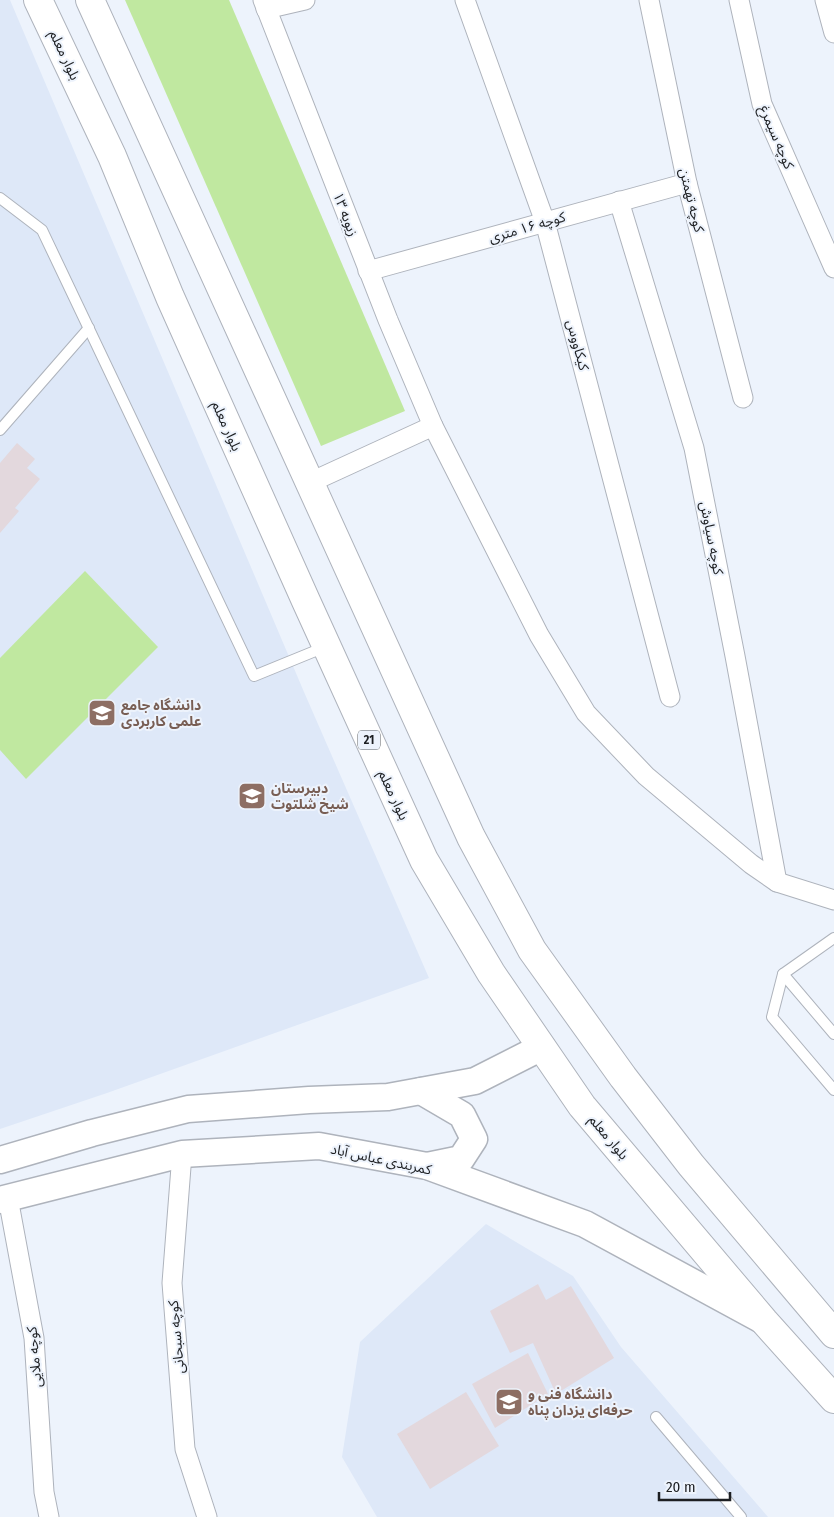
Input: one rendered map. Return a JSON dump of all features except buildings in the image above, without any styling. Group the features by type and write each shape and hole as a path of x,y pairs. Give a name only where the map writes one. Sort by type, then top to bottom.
{"main road":[{"name":"بلوار معلم","path":"38,0 112,156 170,297 424,860 491,972 582,1106 764,1321 834,1399"},
{"path":"90,0 471,837 532,950 623,1077 691,1165 831,1324"},
{"path":"0,1160 92,1132 188,1110 309,1100 388,1097 475,1081 542,1047"},
{"path":"421,1091 462,1115 474,1139 462,1158 427,1166"},
{"name":"کمربندی عباس آباد","path":"4,1199 182,1154 319,1146 427,1166 585,1224 764,1321"}],"street":[{"path":"264,4 305,0"},
{"name":"کیکاووس","path":"465,0 545,222 670,697"},
{"name":"کوچه تهمتن","path":"649,0 686,183 743,398"},
{"name":"کوچه سیمرغ","path":"739,0 762,104 834,268"},
{"path":"825,0 834,33"},
{"name":"زیویه ۱۳","path":"264,4 368,271 433,426 539,635 586,713 646,776 751,864 777,882 834,900"},
{"name":"کوچه ۱۶ متری","path":"368,271 686,183"},
{"name":"کوچه سیاوش","path":"619,201 694,448 736,656 777,882"},
{"path":"311,482 433,426"},
{"name":"کوچه سبحانی","path":"182,1154 172,1283 185,1449 207,1517"},
{"name":"کوچه ملایی","path":"4,1199 34,1338 44,1492 49,1517"}],"lane":[{"path":"0,198 42,230 254,676 326,646"},
{"path":"0,430 89,328"},
{"path":"834,938 783,974 772,1017 834,1090"},
{"path":"783,974 834,1034"},
{"path":"656,1417 742,1517"}],"shaded area":[{"path":"0,0 10,0 304,692 429,978 107,1093 0,1129"},
{"name":"دانشگاه فنی و حرفه‌ای یزدان پناه","path":"486,1224 573,1276 621,1347 768,1517 377,1517 342,1457 360,1342"}],"green space":[{"path":"125,0 229,0 405,411 321,446"},
{"path":"85,571 158,647 26,779 0,750 0,658"}],"place":[{"name":"دانشگاه جامع علمی کاربردی","path":"102,713"},
{"name":"دبیرستان شیخ شلتوت","path":"252,796"},
{"name":"دانشگاه فنی و حرفه‌ای یزدان پناه","path":"509,1402"}]}
